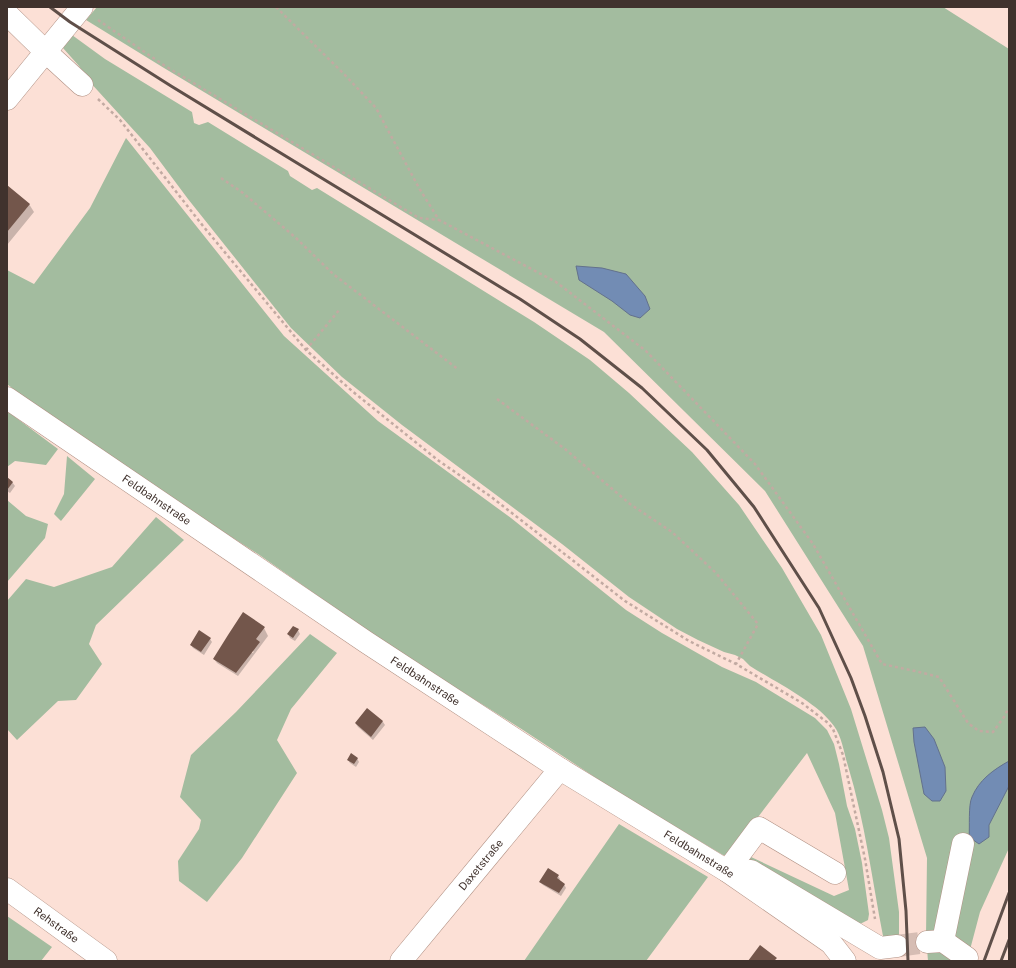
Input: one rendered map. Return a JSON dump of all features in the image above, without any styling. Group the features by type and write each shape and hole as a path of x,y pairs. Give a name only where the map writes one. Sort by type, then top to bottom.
{"street":[{"path":"7,99 82,8"},
{"path":"7,14 82,85"},
{"name":"Feldbahnstraße","path":"7,398 359,638 560,769 727,871 831,942 845,961"},
{"name":"Daxetstraße","path":"401,961 560,769"},
{"path":"727,871 759,828 835,873"},
{"path":"963,844 935,942 967,958"},
{"path":"727,871 751,871 884,951"},
{"name":"Rehstraße","path":"7,889 106,961"}],"path":[{"path":"276,7 376,108 419,188 440,220"},
{"path":"82,8 165,66 419,218 440,220 556,282 646,351 755,464 813,544 882,664 939,677 968,724 979,731 993,732 1009,707"},
{"path":"82,85 120,120 208,232 306,350 352,391 439,461 490,496 625,601 689,641 736,664 802,703 824,719 833,729 843,755 853,795 855,813 884,951"},
{"path":"221,178 243,192 296,238 333,274 459,370"},
{"path":"306,350 340,309"},
{"path":"497,399 564,449 630,504 672,532 716,573 758,624 736,664"}],"green space":[{"path":"97,7 943,7 1009,49 1009,848 980,912 967,961 928,961 926,936 927,858 863,646 765,491 604,332 86,20"},
{"path":"72,35 105,59 192,112 194,123 199,125 208,122 288,171 290,176 312,190 317,188 534,322 590,360 629,393 692,452 739,505 782,568 821,635 851,709 882,810 889,838 899,912 899,937 883,936 864,829 854,787 839,735 827,717 807,701 750,666 743,659 724,652 677,629 629,597 562,544 402,425 342,377 291,328 188,199 150,148 88,80 79,66 63,48"},
{"path":"126,138 284,336 378,421 511,518 626,610 662,633 722,667 756,682 815,718 827,730 834,744 847,806 855,829 862,863 869,914 868,920 858,925 748,862 751,857 834,896 849,890 835,813 807,753 729,855 723,855 619,793 523,730 391,647 258,554 126,469 28,401 7,384 7,270 34,284 90,208"},
{"path":"7,411 58,449 46,465 15,461 7,467"},
{"path":"67,456 95,479 61,521 54,514 64,494"},
{"path":"7,500 26,516 48,524 45,538 7,582"},
{"path":"156,517 184,540 96,625 89,644 102,664 76,700 58,701 17,740 7,729 7,601 26,579 54,587 112,567"},
{"path":"310,634 337,653 291,709 277,740 297,773 242,858 207,902 179,881 178,861 199,829 201,820 180,797 191,755 236,712"},
{"path":"619,824 708,877 646,961 524,961"},
{"path":"7,916 52,947 41,961 7,961"}],"water":[{"path":"576,266 602,268 626,274 645,296 650,309 640,318 630,315 612,301 579,280"},
{"path":"925,727 934,739 945,767 946,791 940,801 932,801 924,794 914,742 913,728"},
{"path":"1009,761 1009,786 989,825 989,837 979,844 969,837 972,797 978,785 987,776"}],"building":[{"path":"7,185 30,204 7,232"},
{"path":"7,477 13,482 7,490"},
{"path":"243,612 265,627 256,639 260,642 236,673 213,659"},
{"path":"293,626 299,629 293,638 287,634"},
{"path":"199,630 211,638 201,652 190,645"},
{"path":"367,708 383,721 371,737 355,723"},
{"path":"351,753 358,758 354,764 347,760"},
{"path":"548,868 559,875 557,878 565,884 559,893 539,882"},
{"path":"760,945 777,958 774,961 748,961"}],"tunnel":[{"path":"897,946 927,942"}],"railway":[{"path":"50,7 70,22 171,86 520,299 580,339 642,388 707,450 754,507 819,608 851,678 883,772 899,839 906,911 908,961"},
{"path":"984,961 1009,893"},
{"path":"1001,961 1009,940"}]}
